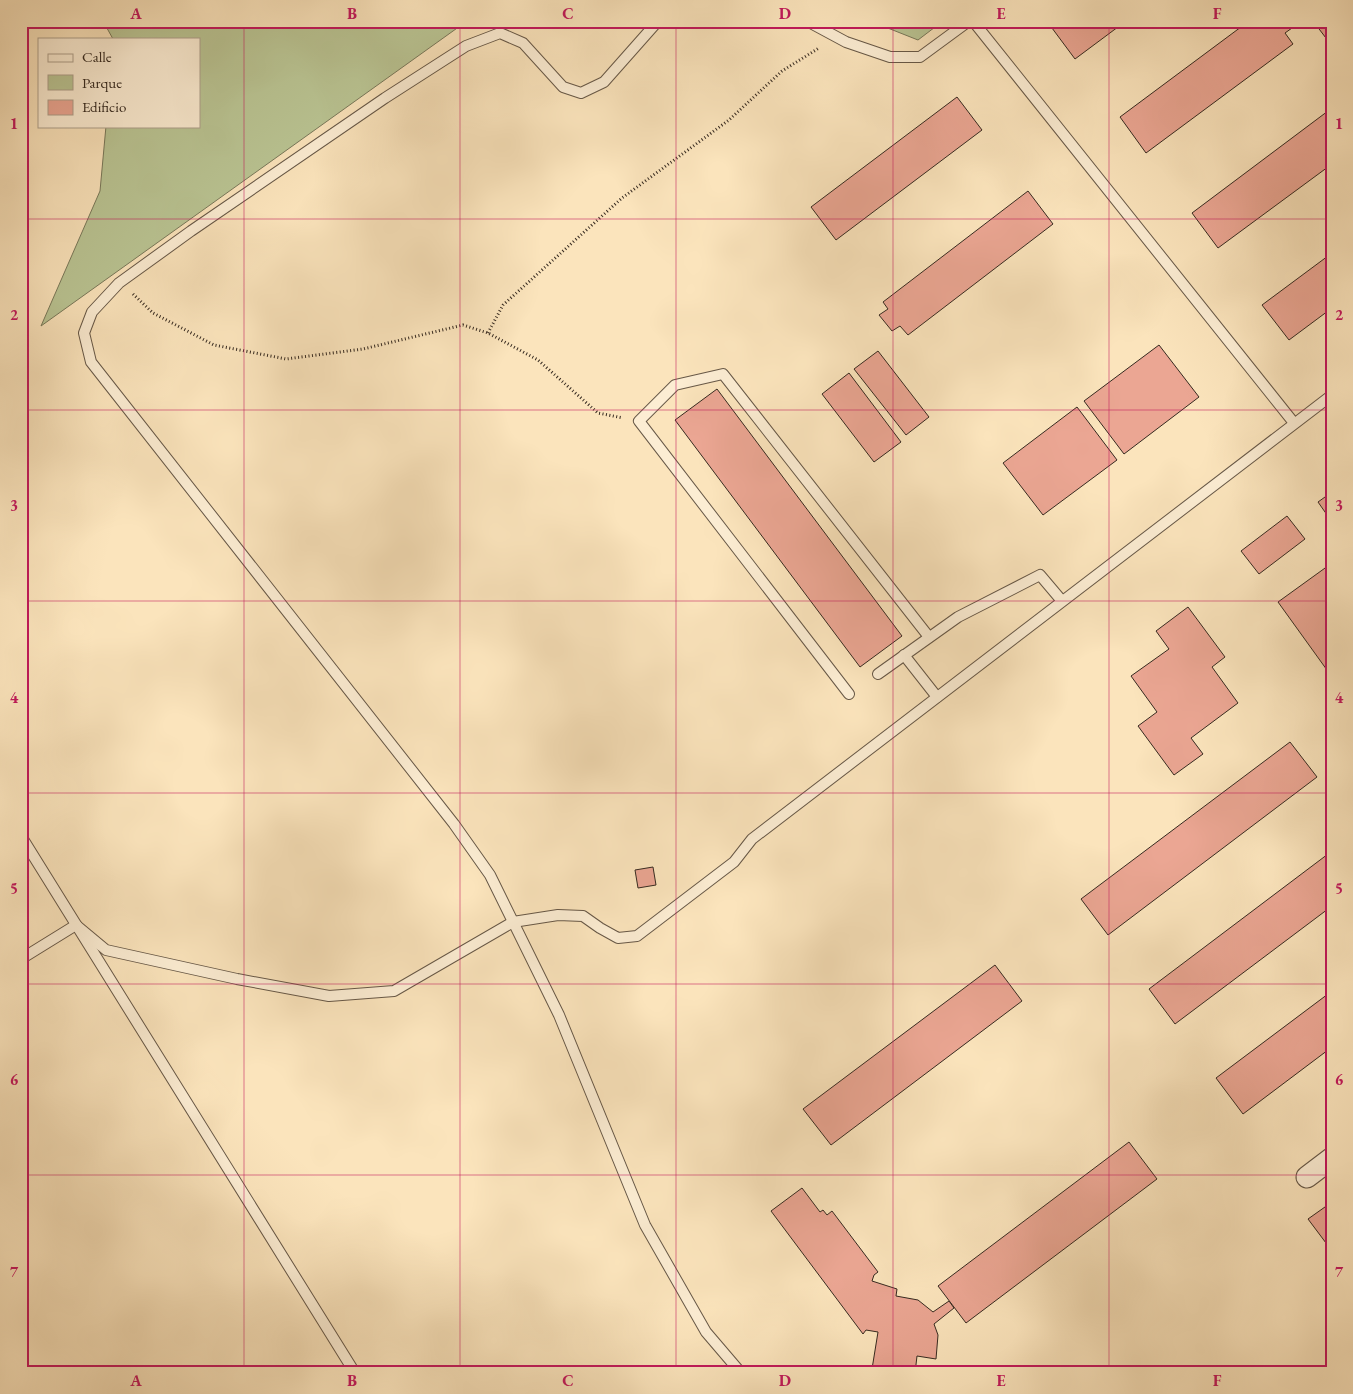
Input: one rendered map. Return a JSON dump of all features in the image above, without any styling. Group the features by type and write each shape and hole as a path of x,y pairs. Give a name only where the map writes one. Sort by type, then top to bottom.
{"street":[{"path":"1307,1176 1332,1158"}],"lane":[{"path":"658,21 604,82 580,93 562,87 523,43 500,33 466,46 376,104 119,282 92,312 84,333 91,362 454,824 490,875 559,1015 645,1225 706,1332 741,1373"},
{"path":"807,21 846,42 890,57 920,56 970,21"},
{"path":"973,21 1294,423"},
{"path":"849,694 639,421 675,384 723,374 930,637"},
{"path":"76,925 106,950 237,979 329,996 394,990 513,922 558,915 583,916 618,938 637,936 734,862 752,839 1332,394"},
{"path":"878,674 958,617 1040,575 1062,601"},
{"path":"904,655 937,698"},
{"path":"21,836 355,1373"},
{"path":"21,959 76,925"}],"path":[{"path":"488,333 504,305 622,198 729,120 782,72 822,46 846,42"},
{"path":"119,282 153,313 214,345 286,359 364,349 464,325 488,333 538,360 598,413 639,421"}],"green space":[{"path":"103,21 467,21 41,326 100,191 106,128 200,128 200,38 112,38"},
{"path":"870,21 943,21 918,40"}],"building":[{"path":"1052,21 1126,21 1075,59 1049,24"},
{"path":"1249,21 1287,21 1292,28 1285,33 1293,44 1146,153 1120,117"},
{"path":"1313,21 1332,21 1332,46"},
{"path":"957,97 982,130 836,240 811,207"},
{"path":"1332,108 1332,164 1218,248 1192,213"},
{"path":"1028,191 1053,224 908,335 900,326 892,331 879,315 888,309 883,302"},
{"path":"1332,253 1332,308 1289,340 1262,305"},
{"path":"1159,345 1199,397 1124,454 1084,401"},
{"path":"878,351 929,417 906,435 854,369"},
{"path":"849,373 901,442 874,462 822,394"},
{"path":"717,389 902,636 860,667 675,420"},
{"path":"1077,407 1117,460 1043,515 1003,463"},
{"path":"1332,492 1332,522 1318,502"},
{"path":"1287,516 1305,539 1259,574 1241,551"},
{"path":"1332,563 1332,677 1278,602"},
{"path":"1188,607 1225,657 1212,667 1238,703 1191,738 1203,754 1174,775 1138,726 1157,712 1131,676 1169,649 1156,631"},
{"path":"1290,742 1317,777 1108,935 1081,899"},
{"path":"1332,851 1332,906 1175,1024 1149,989"},
{"path":"653,867 656,885 638,888 635,870"},
{"path":"995,965 1022,1001 831,1145 803,1109"},
{"path":"1332,991 1332,1047 1243,1114 1216,1078"},
{"path":"1129,1142 1157,1179 966,1323 938,1286"},
{"path":"802,1188 820,1212 823,1210 827,1215 832,1211 878,1272 874,1275 872,1281 897,1289 896,1296 918,1300 933,1312 949,1301 954,1308 934,1324 938,1335 936,1359 917,1356 915,1373 898,1373 872,1369 878,1332 866,1330 863,1334 771,1211"},
{"path":"1332,1202 1332,1251 1308,1219"}]}
